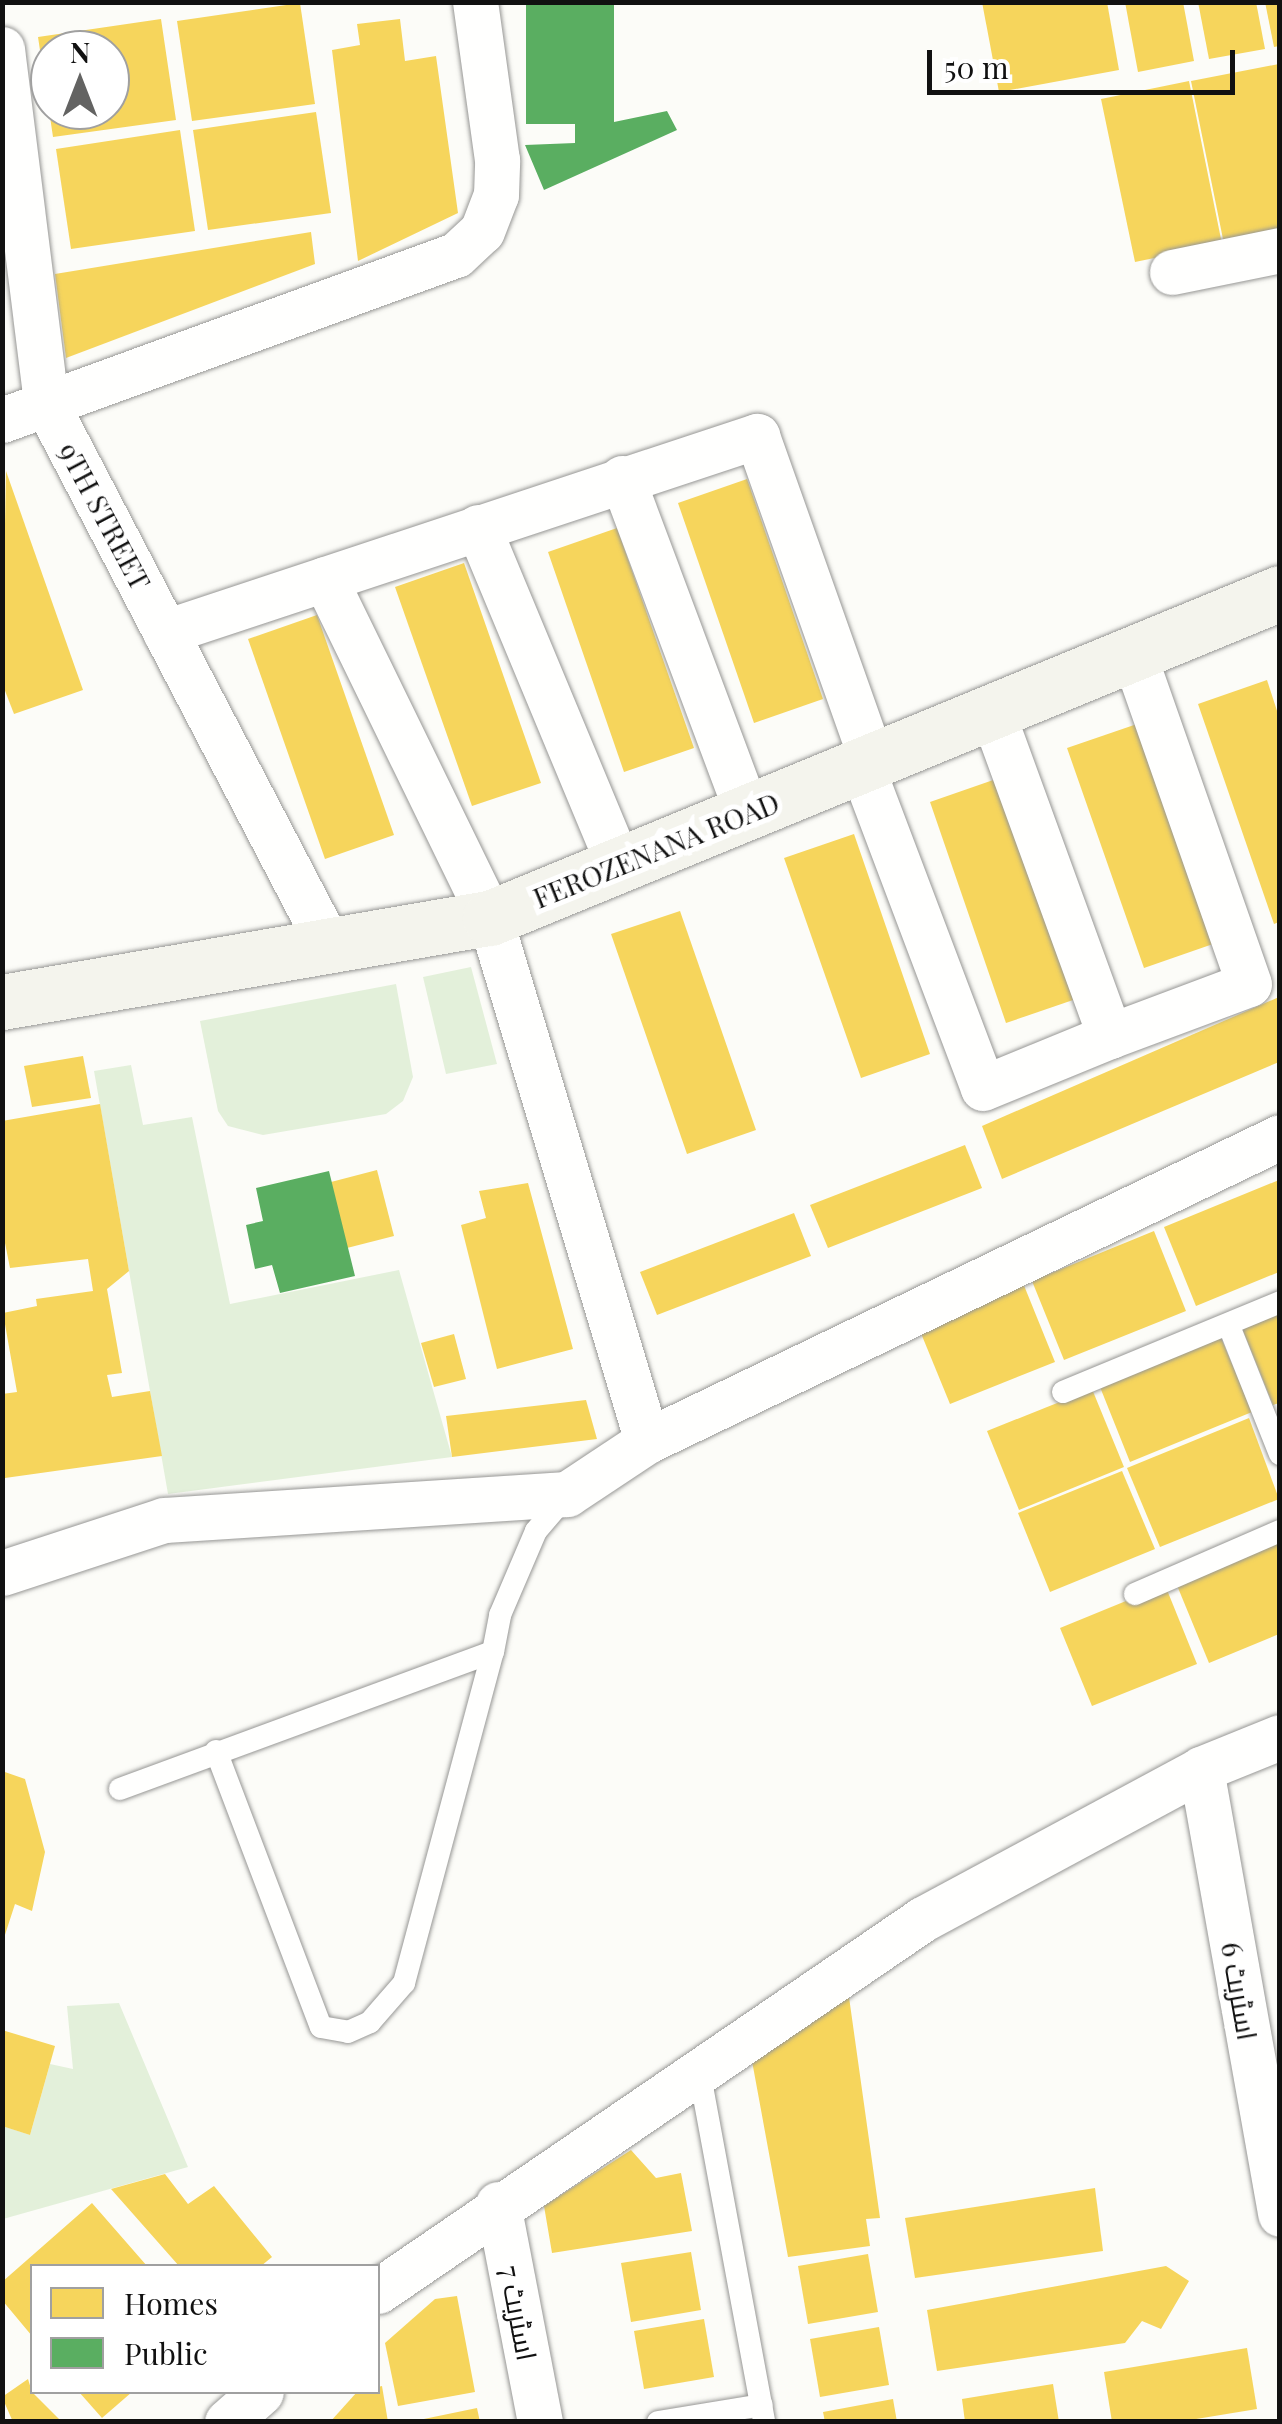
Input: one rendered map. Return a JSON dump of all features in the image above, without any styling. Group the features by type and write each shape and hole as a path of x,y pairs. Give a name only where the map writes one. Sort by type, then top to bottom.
{"street":[{"path":"2,420 456,254 482,231 496,195 497,160 475,2"},
{"name":"9TH STREET","path":"2,49 46,403 328,946"},
{"path":"1172,272 1280,250"},
{"path":"166,632 757,436 867,763 984,1088 1264,979 1133,652"},
{"path":"622,478 748,812"},
{"path":"478,528 619,865"},
{"path":"325,578 490,918 647,1441"},
{"name":"FEROZENANA ROAD","path":"2,1002 490,918 1133,652 1277,601"},
{"path":"992,712 1110,1036"},
{"path":"2,1573 164,1520 567,1494 647,1441 1280,1137"},
{"path":"380,2290 498,2204 923,1919 1201,1769 1280,1737"},
{"name":"اسٹریٹ 6","path":"1201,1769 1280,2214"},
{"name":"اسٹریٹ 7","path":"498,2204 540,2422"},
{"path":"226,2422 259,2394"}],"lane":[{"path":"1063,1392 1280,1302"},
{"path":"1229,1326 1280,1454"},
{"path":"216,1750 321,2028 348,2032 370,2022 404,1983 494,1652 500,1615 536,1531 567,1494"},
{"path":"1135,1594 1280,1531"},
{"path":"120,1789 216,1750 494,1652"},
{"path":"658,2422 763,2413 699,2070"}],"green space":[{"path":"471,967 497,1064 446,1074 423,977"},
{"path":"396,984 413,1077 403,1101 386,1114 263,1135 228,1126 218,1111 200,1021"},
{"path":"131,1065 143,1125 192,1117 230,1304 399,1270 452,1457 168,1494 94,1071"},
{"path":"119,2003 188,2167 3,2219 3,2126 30,2135 50,2064 73,2069 67,2006"}],"building: Homes":[{"path":"982,2 1107,2 1119,70 999,92"},
{"path":"1125,2 1183,2 1194,61 1138,72"},
{"path":"1198,2 1256,2 1265,49 1209,59"},
{"path":"1265,2 1279,2 1279,46 1274,47"},
{"path":"300,3 315,104 192,121 177,21"},
{"path":"161,19 176,120 130,126 130,30 86,30"},
{"path":"400,19 405,61 436,56 458,213 358,261 332,50 360,45 357,24"},
{"path":"1279,64 1279,233 1224,244 1191,81"},
{"path":"1189,81 1222,244 1135,262 1101,99"},
{"path":"316,112 331,213 208,230 193,130"},
{"path":"52,130 104,130 53,137"},
{"path":"180,130 195,231 71,249 56,149"},
{"path":"311,232 315,264 66,358 55,274"},
{"path":"6,471 83,690 14,714 2,683"},
{"path":"747,479 823,699 754,723 678,503"},
{"path":"617,528 694,748 624,772 548,552"},
{"path":"464,563 541,783 472,806 395,587"},
{"path":"317,615 394,835 325,859 248,639"},
{"path":"1267,680 1279,717 1279,922 1274,924 1198,704"},
{"path":"1137,724 1213,944 1144,968 1067,748"},
{"path":"999,778 1076,999 1006,1023 930,802"},
{"path":"854,834 930,1054 861,1078 784,858"},
{"path":"680,911 756,1130 687,1154 611,934"},
{"path":"1279,997 1279,1062 1002,1179 982,1126"},
{"path":"83,1056 91,1098 32,1107 24,1066"},
{"path":"100,1104 129,1271 107,1289 122,1373 107,1375 112,1397 150,1391 162,1456 5,1478 2,1394 17,1392 3,1313 37,1306 36,1299 93,1291 88,1259 10,1268 2,1228 2,1121"},
{"path":"965,1145 982,1188 828,1248 810,1205"},
{"path":"377,1170 394,1236 347,1248 331,1182"},
{"path":"1279,1180 1279,1272 1196,1306 1164,1227"},
{"path":"528,1183 573,1349 497,1369 461,1225 486,1218 479,1191"},
{"path":"794,1213 811,1256 657,1315 640,1272"},
{"path":"1154,1231 1186,1311 1064,1360 1032,1281"},
{"path":"1023,1283 1055,1362 950,1404 918,1326"},
{"path":"1279,1308 1279,1403 1273,1405 1240,1323"},
{"path":"1219,1333 1252,1412 1130,1462 1098,1382"},
{"path":"454,1334 466,1379 434,1387 421,1343"},
{"path":"1092,1389 1124,1467 1019,1510 987,1431"},
{"path":"586,1400 597,1439 452,1457 446,1416"},
{"path":"1249,1418 1279,1499 1160,1547 1127,1468"},
{"path":"1122,1471 1155,1549 1050,1592 1018,1513"},
{"path":"1279,1542 1279,1634 1209,1663 1176,1583"},
{"path":"1165,1585 1197,1664 1092,1706 1060,1628"},
{"path":"2,1771 25,1779 45,1852 32,1911 15,1904 3,1941"},
{"path":"849,1997 880,2218 866,2219 870,2246 788,2257 752,2061"},
{"path":"2,2030 55,2046 30,2135 2,2126"},
{"path":"631,2150 656,2178 681,2173 692,2231 552,2253 544,2206"},
{"path":"165,2174 188,2204 214,2186 272,2257 263,2264 177,2264 111,2189"},
{"path":"1095,2188 1103,2251 915,2278 905,2218"},
{"path":"92,2203 145,2264 30,2264 30,2334 2,2300 2,2282"},
{"path":"691,2252 701,2310 631,2322 621,2263"},
{"path":"868,2254 878,2312 808,2324 798,2266"},
{"path":"1166,2266 1189,2281 1161,2329 1142,2321 1125,2343 937,2371 927,2310"},
{"path":"457,2296 475,2392 398,2406 385,2343 435,2299"},
{"path":"704,2319 714,2377 644,2389 634,2331"},
{"path":"879,2327 889,2385 820,2397 810,2339"},
{"path":"1247,2348 1257,2409 1178,2422 1112,2422 1104,2372"},
{"path":"28,2379 30,2394 62,2422 13,2422 2,2397"},
{"path":"1053,2384 1059,2422 965,2422 962,2399"},
{"path":"380,2386 388,2422 330,2422 355,2394 380,2394"},
{"path":"81,2394 130,2394 102,2418"},
{"path":"893,2399 897,2422 825,2422 823,2412"},
{"path":"477,2408 480,2422 419,2422 419,2420"}],"building: Public":[{"path":"526,2 614,2 614,122 667,111 677,130 544,190 525,145 575,143 575,124 526,124"},
{"path":"329,1171 355,1276 280,1293 272,1265 255,1269 246,1225 263,1221 256,1188"}]}
